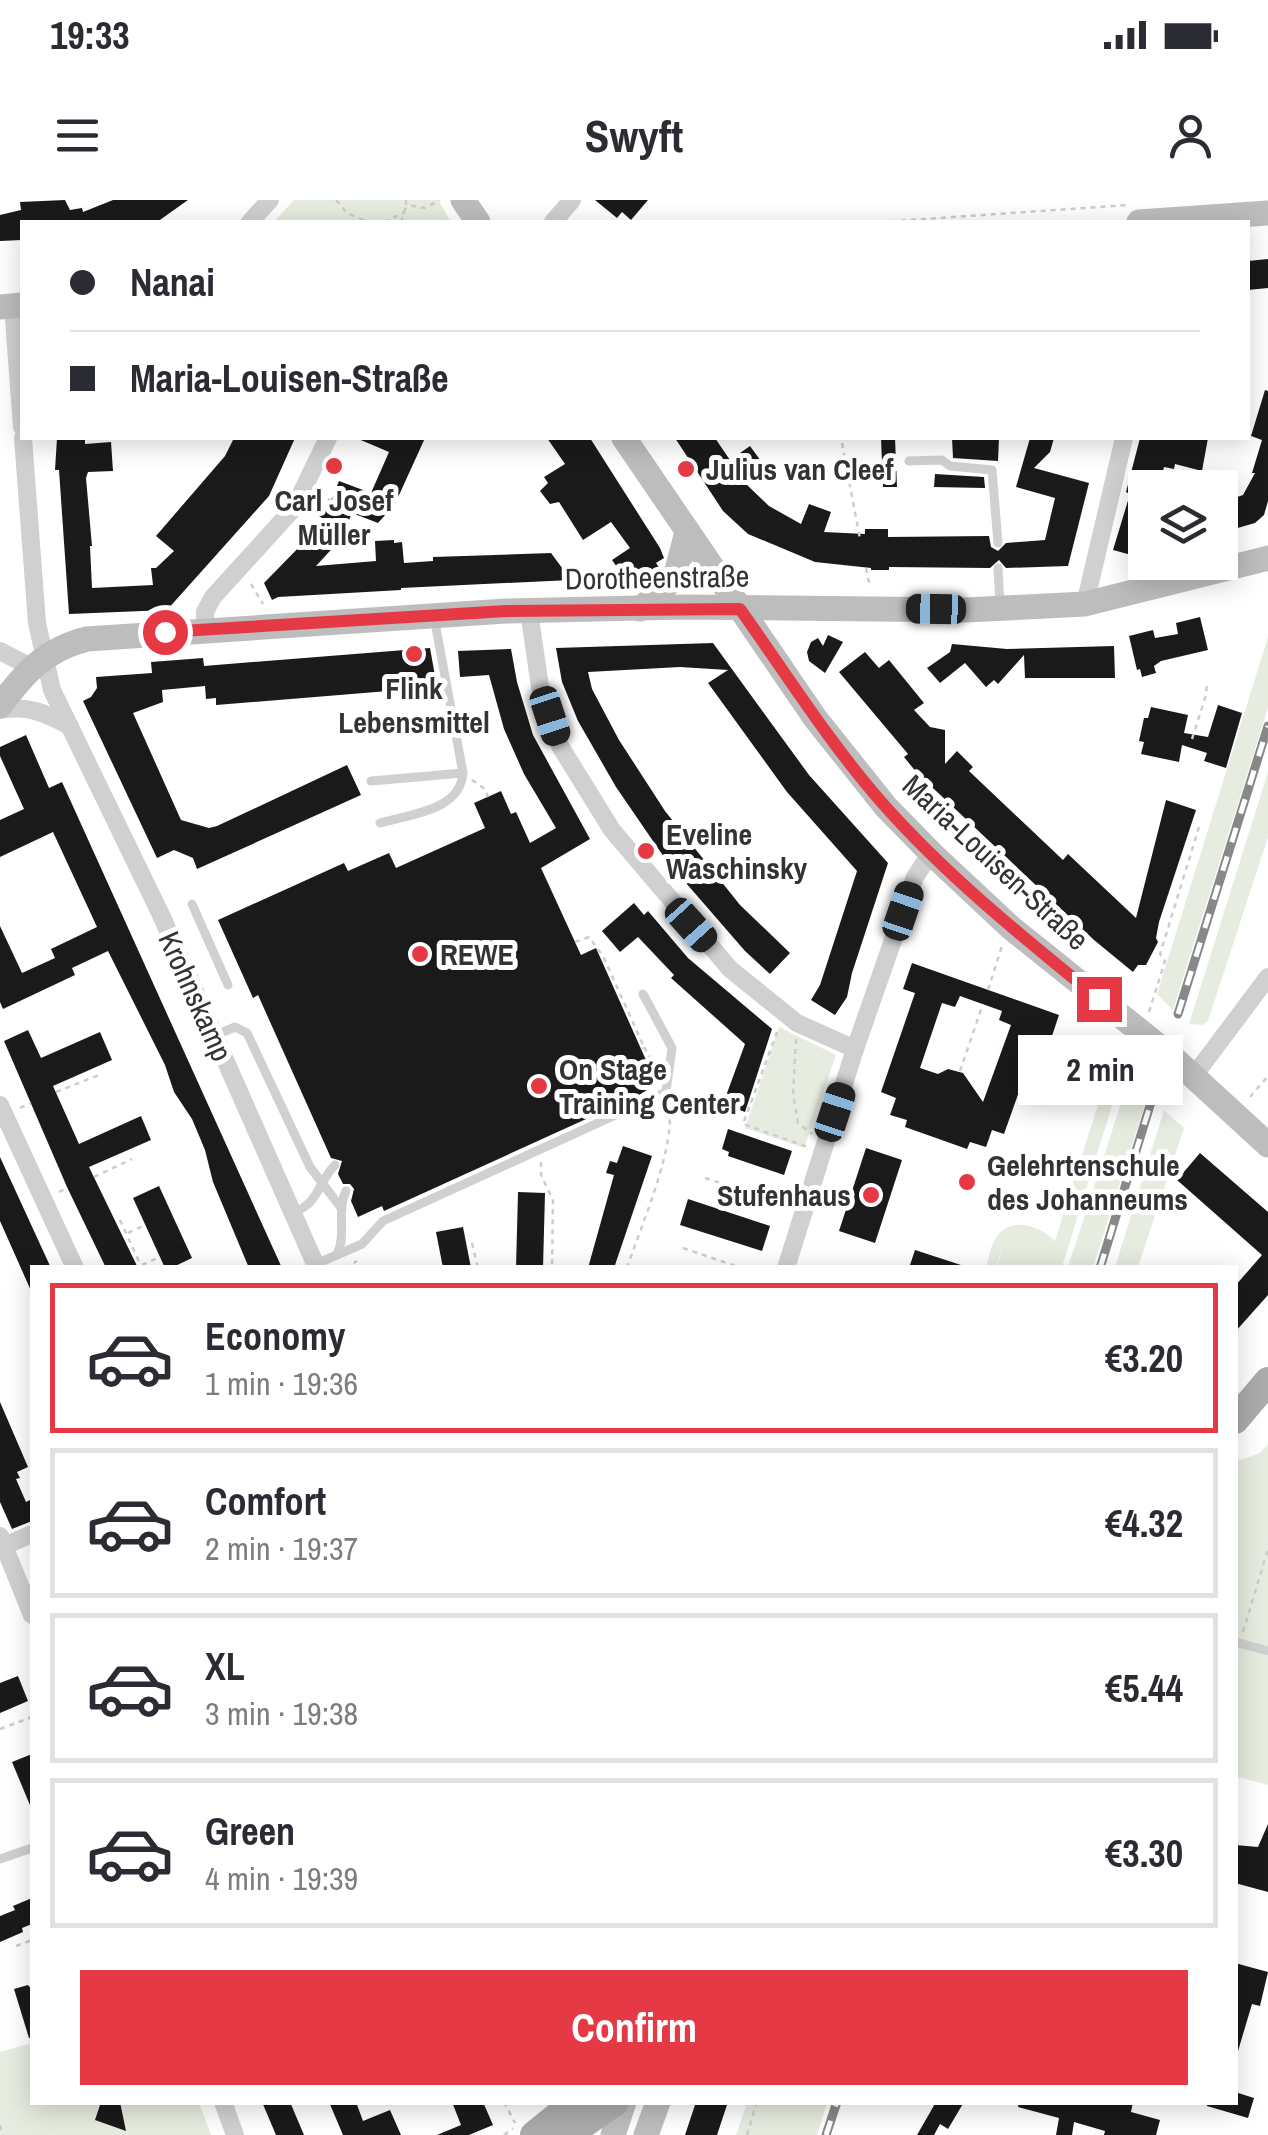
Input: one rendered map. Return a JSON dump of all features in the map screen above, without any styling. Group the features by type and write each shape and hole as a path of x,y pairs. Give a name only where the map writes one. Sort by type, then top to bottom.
{"main road":[{"path":"1238,1417 1267,1385"},
{"path":"525,2130 570,2105"},
{"path":"573,2134 610,2105"}],"street":[{"path":"252,220 270,200"},
{"path":"556,220 572,200"},
{"path":"1131,214 1268,213"},
{"path":"12,306 20,402"},
{"name":"Krohnskamp","path":"23,440 38,661 317,1265"},
{"path":"205,630 205,612 213,597 294,508 327,440"},
{"name":"Maria-Louisen-Straße","path":"625,440 844,757 930,853 1268,1145"},
{"path":"1084,604 1124,440"},
{"path":"640,609 675,578 687,532"},
{"name":"Dorotheenstraße","path":"38,661 70,643 87,639 434,615 1084,604 1268,558"},
{"path":"529,611 540,687 560,746 612,830 730,968 794,1021 855,1049"},
{"path":"0,652 38,661 0,708"},
{"path":"0,708 35,709 71,726"},
{"path":"787,1265 915,876 930,853"},
{"path":"1193,1077 1268,977"},
{"path":"0,1105 74,1265"},
{"path":"30,1534 2,1541 30,1610"},
{"path":"224,2105 235,2135"},
{"path":"613,2135 623,2105"},
{"path":"646,2135 657,2105"}],"lane":[{"path":"909,460 942,460 954,467 992,470 998,543"},
{"path":"998,568 999,608"},
{"path":"380,823 445,804 456,797 462,786 464,774 434,615"},
{"path":"371,781 464,774"},
{"path":"192,904 228,985"},
{"path":"319,1265 362,1244 383,1222 666,1092 672,1048 642,994"},
{"path":"214,1036 235,1027 244,1029 320,1183 342,1210"},
{"path":"293,1213 310,1205 320,1183 335,1165"},
{"path":"337,1254 342,1244 346,1191"},
{"path":"1238,1643 1268,1651"},
{"path":"0,1858 30,1849"}],"path":[{"path":"336,200 347,213 363,220"},
{"path":"402,220 406,202 425,208 440,200"},
{"path":"388,220 405,212"},
{"path":"944,220 1131,214"},
{"path":"842,442 860,539"},
{"path":"251,584 265,606"},
{"path":"1192,740 1207,683"},
{"path":"464,774 485,789 488,796"},
{"path":"1143,1034 1165,961 1160,954 1199,827"},
{"path":"988,990 1010,926"},
{"path":"575,942 589,936 603,956 644,1046 641,1049"},
{"path":"960,1072 984,1004"},
{"path":"794,1021 793,1094 798,1123 823,1148 743,1124 780,1023 794,1021"},
{"path":"56,1092 99,1075"},
{"path":"1246,1102 1268,1076"},
{"path":"628,1265 672,1124 666,1092"},
{"path":"542,1149 541,1175 553,1200 552,1265"},
{"path":"94,1177 132,1159"},
{"path":"705,1178 804,1211"},
{"path":"120,1220 141,1265"},
{"path":"126,1234 145,1225"},
{"path":"472,1244 477,1265"},
{"path":"683,1248 732,1265"},
{"path":"143,1265 160,1257"},
{"path":"1238,1640 1268,1549"},
{"path":"0,1729 30,1718"},
{"path":"16,1946 30,1941"},
{"path":"504,2135 525,2130 506,2105"},
{"path":"746,2135 756,2105"},
{"path":"0,2125 3,2135"}],"shaded area":[{"path":"294,200 438,200 450,220 276,220"},
{"path":"1268,637 1268,708 1173,1010 1157,994"},
{"path":"1268,772 1268,837 1208,1021 1202,1025 1189,1024"},
{"path":"779,1027 836,1055 804,1148 745,1128"},
{"path":"1107,1076 1120,1080 1063,1265 998,1265 1003,1246 997,1265 987,1265 995,1239 1011,1226 1027,1225 1055,1241"},
{"path":"1133,1081 1148,1095 1094,1265 1069,1265 1123,1097"},
{"path":"1164,1110 1184,1128 1139,1265 1116,1265"},
{"path":"1268,1444 1268,1785 1238,1777 1238,1461 1260,1453"},
{"path":"30,2044 30,2105 200,2105 211,2135 0,2135 0,2052"},
{"path":"746,2105 826,2105 817,2135 736,2135"}],"building":[{"path":"65,200 70,210 82,208 83,212 113,200 188,200 160,220 20,220 20,240 0,241 0,215 21,210 20,202"},
{"path":"595,200 648,200 631,220 622,212 617,218"},
{"path":"1268,259 1268,288 1250,290 1250,261"},
{"path":"1265,390 1268,391 1268,501 1264,515 1255,523 1238,528 1238,497 1243,495 1255,473 1262,440 1251,436"},
{"path":"57,440 111,442 113,471 88,472 86,478 92,588 153,585 151,568 174,551 156,536 225,456 233,440 294,440 269,496 167,610 69,614 59,470 55,470"},
{"path":"361,440 424,440 395,504 378,523 352,513 341,539 316,566 376,561 375,541 394,540 402,542 404,563 433,561 433,557 551,553 571,580 401,588 272,600 264,583 306,540 322,518 319,516 339,481 371,493 389,452"},
{"path":"548,440 591,440 660,548 664,558 656,563 660,569 647,578 642,571 633,578 630,573 624,577 612,560 630,548 611,522 583,540 559,502 550,504 540,491 548,483 544,477 565,464"},
{"path":"676,440 716,440 730,460 750,446 766,468 745,483 769,506 801,524 809,504 831,512 824,532 865,534 865,529 888,529 888,537 989,536 991,547 998,551 1006,543 1045,540 1055,498 1016,487 1029,440 1053,440 1050,452 1034,468 1089,483 1068,566 1006,568 999,560 990,568 871,570 815,562 748,534 723,511"},
{"path":"881,440 895,440 897,487 883,487"},
{"path":"952,440 999,440 998,461 953,458"},
{"path":"1139,440 1208,440 1202,470 1175,464 1174,469 1132,470"},
{"path":"935,474 984,477 985,488 934,487"},
{"path":"1128,501 1128,554 1113,550"},
{"path":"1200,617 1208,650 1161,661 1154,666 1156,673 1142,677 1129,636 1153,630 1155,638 1178,634 1176,623"},
{"path":"828,635 843,642 825,673 809,661 807,652 811,642 818,638 823,646"},
{"path":"713,643 809,775 888,863 847,997 835,1015 811,1000 820,985 857,871 787,792 708,683 728,670 680,667 588,672 592,689 619,740 665,811 740,905 790,953 770,974 666,860 616,787 578,721 562,682 556,648"},
{"path":"952,644 1007,649 1114,646 1115,678 1025,678 1024,655 998,684 994,680 986,687 965,663 940,683 927,668 950,652"},
{"path":"430,648 437,687 216,705 216,698 206,699 205,686 162,690 163,702 133,713 181,820 209,828 217,826 347,765 361,795 197,869 193,858 174,850 157,858 83,701 97,688 96,677 152,673 151,662 203,658 204,666"},
{"path":"511,649 533,735 590,839 541,868 581,955 596,948 654,1078 647,1081 650,1088 639,1095 384,1211 382,1206 358,1217 351,1201 354,1189 343,1184 338,1174 342,1161 331,1158 258,995 253,998 218,920 344,863 348,871 389,853 396,868 485,828 474,803 501,791 530,843 556,828 524,774 504,729 489,675 460,677 458,651"},
{"path":"865,652 879,668 889,660 924,703 914,710 930,727 945,730 945,764 957,751 973,767 969,771 1063,860 1068,854 1136,918 1166,800 1196,810 1159,922 1158,942 1146,965 1138,965 1133,972 1094,940 917,773 904,757 908,754 839,672"},
{"path":"1218,705 1242,713 1226,768 1204,761 1207,753 1182,745 1179,762 1141,754 1144,742 1139,741 1151,707 1188,715 1184,733 1208,737"},
{"path":"26,735 49,788 62,782 281,1265 248,1265 192,1119 174,1092 165,1065 108,951 72,968 75,975 3,1009 0,926 22,973 55,958 51,949 97,927 53,832 0,857 0,820 24,809 0,756 0,747"},
{"path":"634,903 644,915 648,911 688,958 772,1029 745,1112 723,1104 745,1044 671,978 674,975 638,937 620,952 602,931"},
{"path":"912,963 1059,1015 1051,1039 1039,1035 1004,1134 992,1130 986,1147 970,1142 967,1149 905,1127 907,1120 890,1115 896,1098 881,1092 915,993 903,989","holes":["960,996 1002,1011 999,1020 1011,1025 983,1102 963,1073 948,1069 938,1074 920,1068 942,1003 955,1007"]},
{"path":"28,1030 41,1058 100,1032 112,1060 53,1086 79,1144 141,1116 151,1140 89,1167 137,1265 105,1265 4,1041"},
{"path":"728,1129 792,1151 784,1175 728,1156 729,1152 722,1149"},
{"path":"623,1146 652,1156 615,1265 589,1265 614,1175 606,1173 610,1161 617,1163"},
{"name":"Stufenhaus","path":"866,1148 902,1160 875,1243 839,1231"},
{"path":"1200,1153 1268,1212 1268,1295 1238,1329 1238,1283 1262,1255 1177,1180"},
{"path":"0,1157 50,1265 30,1265 30,1288 0,1221"},
{"path":"159,1186 192,1258 177,1265 164,1265 133,1198"},
{"path":"518,1192 545,1193 543,1265 516,1265"},
{"path":"688,1199 770,1226 762,1251 680,1225"},
{"path":"463,1227 470,1265 442,1265 436,1232"},
{"path":"915,1250 961,1265 910,1265"},
{"path":"0,1402 28,1467 17,1472 20,1478 16,1479 26,1502 30,1500 30,1522 12,1529 0,1502"},
{"path":"18,1676 28,1701 0,1713 0,1683"},
{"path":"30,1755 30,1805 12,1762"},
{"path":"1268,1824 1268,1892 1238,1884 1238,1845 1258,1847"},
{"path":"30,1899 30,1925 0,1942 0,1916 15,1910 13,1906"},
{"path":"1238,1964 1268,1972 1260,2006 1252,2004 1238,2051"},
{"path":"30,1988 30,2038 29,2038 14,1989"},
{"path":"1238,2093 1254,2098 1248,2118 1207,2106 1238,2105"},
{"path":"100,2105 121,2105 126,2131 95,2120"},
{"path":"263,2105 291,2105 304,2135 276,2135"},
{"path":"330,2105 357,2105 363,2121 390,2110 401,2135 343,2135"},
{"path":"453,2105 484,2105 493,2125 469,2135 437,2135 461,2125"},
{"path":"695,2105 727,2105 717,2135 685,2135"},
{"path":"934,2105 962,2105 948,2129 940,2124 934,2135 917,2135"},
{"path":"1132,2105 1131,2112 1160,2120 1156,2135 1104,2135 1105,2131 1074,2122 1072,2135 1056,2135 1059,2118 1018,2107"}],"railway":[{"path":"1178,1014 1268,726"},
{"path":"1101,1265 1152,1099"},
{"path":"826,2135 836,2105"}],"place":[{"name":"Carl Josef Müller","path":"334,466"},
{"name":"Julius van Cleef","path":"686,469"},
{"name":"Flink Lebensmittel","path":"414,654"},
{"name":"Eveline Waschinsky","path":"646,851"},
{"name":"REWE","path":"420,954"},
{"name":"On Stage Training Center","path":"539,1086"},
{"name":"Gelehrtenschule des Johanneums","path":"967,1182"},
{"name":"Stufenhaus","path":"871,1195"}],"route":[{"path":"165,632 506,611 740,609 815,718 886,807 1010,926 1099,999"}]}
